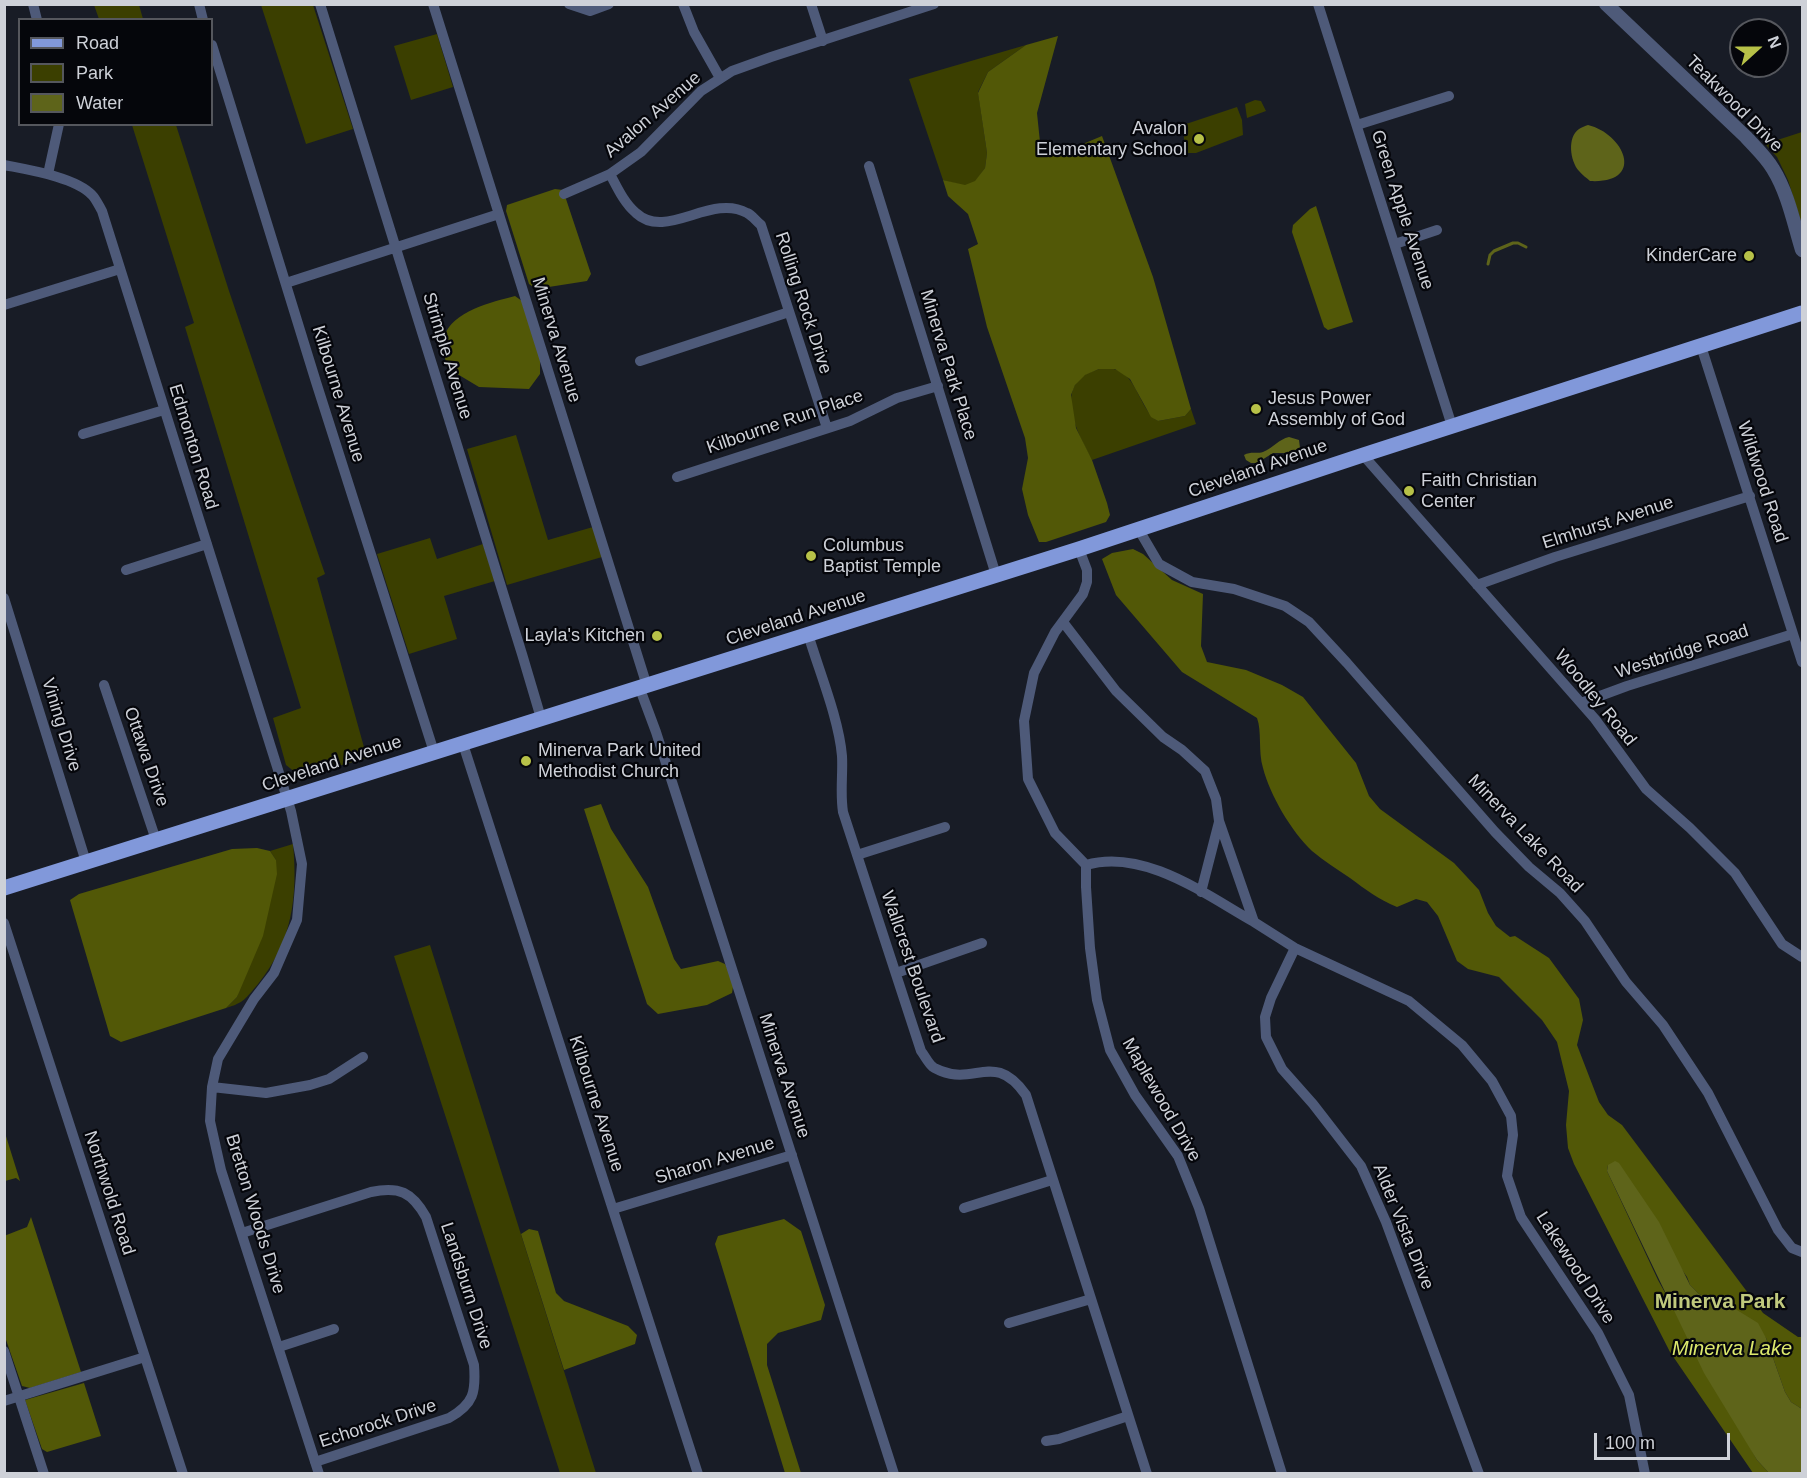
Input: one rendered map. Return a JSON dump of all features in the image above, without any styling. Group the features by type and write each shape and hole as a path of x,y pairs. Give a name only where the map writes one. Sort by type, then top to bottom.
{"main road":[{"name":"Cleveland Avenue","path":"4,888 1139,530 1803,313"}],"street":[{"name":"Strimple Avenue","path":"320,4 541,718"},
{"name":"Minerva Avenue","path":"433,4 656,732 894,1473"},
{"path":"571,5 590,11 609,4"},
{"path":"683,4 694,32 720,78"},
{"path":"811,4 823,41"},
{"name":"Avalon Avenue","path":"564,194 610,174 641,152 700,91 732,71 934,4"},
{"name":"Teakwood Drive","path":"1606,4 1767,159 1784,191 1803,250"},
{"name":"Green Apple Avenue","path":"1321,5 1452,426"},
{"name":"Kilbourne Avenue","path":"213,48 434,752"},
{"path":"1357,126 1449,96"},
{"path":"48,174 59,126"},
{"name":"Edmonton Road","path":"4,165 48,174 82,187 93,196 102,211 287,800"},
{"name":"Minerva Park Place","path":"869,166 996,574"},
{"name":"Rolling Rock Drive","path":"610,174 637,215 656,223 731,207 749,213 760,225 827,428"},
{"path":"286,283 499,214"},
{"path":"1395,244 1437,230"},
{"path":"4,305 120,269"},
{"path":"639,361 789,312"},
{"name":"Wildwood Road","path":"1701,346 1803,662"},
{"name":"Kilbourne Run Place","path":"677,477 850,421 897,398 938,386"},
{"path":"83,434 165,410"},
{"name":"Woodley Road","path":"1363,455 1595,719 1646,789 1690,828 1735,873 1782,944 1803,957"},
{"name":"Elmhurst Avenue","path":"1477,585 1555,557 1750,496"},
{"name":"Minerva Lake Road","path":"1139,530 1160,564 1192,582 1234,589 1285,606 1309,622 1495,832 1529,867 1560,893 1585,921 1626,982 1670,1035 1708,1093 1778,1230 1792,1248 1803,1252"},
{"path":"126,570 207,544"},
{"path":"1079,549 1087,570 1087,582 1083,594 1055,632 1034,673 1024,721 1028,779 1055,833 1086,865"},
{"name":"Vining Drive","path":"4,598 86,862"},
{"path":"1062,622 1116,691 1163,736 1205,771 1216,800 1219,821 1254,922"},
{"name":"Wallcrest Boulevard","path":"808,634 839,735 842,757 841,802 846,823 921,1051 933,1068 952,1075 987,1070 1003,1073 1017,1082 1026,1095 1147,1473"},
{"name":"Westbridge Road","path":"1581,703 1794,634"},
{"name":"Ottawa Drive","path":"104,685 156,840"},
{"name":"Kilbourne Avenue","path":"463,744 698,1473"},
{"name":"Bretton Woods Drive","path":"287,800 302,864 297,920 274,973 254,999 218,1059 212,1087 210,1121 221,1170 319,1473"},
{"path":"1201,892 1219,821"},
{"path":"857,855 945,827"},
{"name":"Lakewood Drive","path":"1086,865 1095,862 1126,862 1163,871 1295,948 1409,1001 1462,1045 1492,1081 1511,1116 1513,1135 1507,1176 1521,1217 1598,1333 1629,1395 1645,1473"},
{"name":"Maplewood Drive","path":"1086,865 1090,948 1097,1000 1110,1050 1135,1095 1178,1156 1199,1208 1282,1473"},
{"name":"Northwold Road","path":"4,923 183,1473"},
{"path":"896,973 982,943"},
{"name":"Alder Vista Drive","path":"1295,948 1271,998 1265,1017 1266,1037 1282,1069 1313,1104 1361,1166 1386,1222 1479,1473"},
{"path":"212,1087 266,1093 310,1085 329,1079 363,1057"},
{"name":"Sharon Avenue","path":"613,1209 792,1155"},
{"path":"963,1208 1052,1180"},
{"name":"Landsburn Drive","path":"242,1233 371,1192 387,1189 411,1196 426,1217 474,1365 476,1383 474,1392"},
{"path":"1009,1323 1090,1299"},
{"path":"279,1347 334,1329"},
{"path":"4,1351 44,1473"},
{"path":"4,1401 145,1357"},
{"name":"Echorock Drive","path":"315,1462 449,1418 461,1412 474,1392"},
{"path":"1046,1442 1128,1416"}],"green space":[{"path":"94,5 139,5 143,18 99,18"},
{"path":"261,5 313,5 353,129 306,144"},
{"path":"437,34 453,87 411,100 394,46"},
{"path":"1026,45 988,72 978,92 987,153 985,168 975,182 965,186 943,180 909,79"},
{"path":"1255,100 1261,101 1266,111 1247,118 1245,104"},
{"path":"1237,107 1242,120 1243,135 1196,153 1185,153 1183,125"},
{"path":"132,126 176,126 229,291 325,574 317,578 367,758 307,775 296,773 286,765 273,718 301,708 185,327 194,323"},
{"path":"1802,132 1802,225 1788,180 1777,157 1765,144"},
{"path":"1099,369 1112,369 1128,378 1146,409 1158,421 1185,416 1191,409 1196,424 1092,460 1077,428 1071,403 1072,392 1077,382 1086,374"},
{"path":"516,435 548,540 593,527 602,557 507,585 467,449"},
{"path":"430,538 437,559 483,544 495,581 444,596 457,639 409,654 377,554"},
{"path":"293,844 293,901 279,952 258,984 244,999 226,1008 237,997 276,860 270,851"},
{"path":"430,945 596,1473 560,1473 394,956"}],"shaded area":[{"path":"1058,36 1037,113 1040,142 1054,156 1102,136 1153,277 1191,409 1185,416 1158,421 1151,417 1130,379 1115,369 1099,369 1085,375 1075,385 1071,395 1076,428 1092,460 1110,515 1106,522 1046,542 1039,542 1028,515 1022,489 1028,458 1025,438 987,327 968,249 978,244 968,214 948,196 943,180 965,185 975,181 985,168 987,153 978,93 988,72 1026,45"},
{"path":"555,189 563,190 591,274 587,281 536,289 529,284 506,211 507,205"},
{"path":"1316,206 1353,322 1328,330 1324,327 1292,232 1293,225"},
{"path":"515,296 522,301 540,355 540,374 529,389 479,387 449,369 443,353 443,345 448,328 455,320 474,309"},
{"path":"1133,549 1143,554 1172,580 1203,594 1201,646 1207,662 1246,670 1282,685 1303,697 1356,763 1369,796 1380,809 1454,863 1479,890 1496,926 1510,937 1515,936 1549,958 1579,999 1583,1020 1577,1045 1599,1102 1608,1115 1622,1125 1763,1313 1798,1337 1802,1337 1802,1409 1791,1402 1785,1392 1766,1338 1732,1307 1699,1294 1690,1285 1687,1277 1608,1165 1607,1171 1658,1280 1757,1460 1769,1473 1753,1473 1670,1352 1574,1164 1568,1148 1566,1125 1569,1091 1557,1042 1542,1020 1499,977 1468,969 1457,961 1438,916 1427,902 1416,899 1397,907 1390,904 1326,862 1304,843 1282,812 1266,778 1257,718 1182,672 1116,595 1102,559 1112,553"},
{"path":"601,804 611,829 648,887 674,959 681,969 718,961 725,964 734,981 732,993 707,1005 658,1014 647,1004 584,809"},
{"path":"257,848 270,851 276,860 277,874 263,936 237,997 226,1008 121,1042 110,1036 70,900 79,894 232,849"},
{"path":"4,1134 20,1181 16,1178 5,1181"},
{"path":"31,1217 81,1372 30,1388 22,1386 5,1337 4,1236 27,1227"},
{"path":"784,1219 801,1231 825,1305 821,1320 778,1333 767,1344 767,1365 801,1473 785,1473 715,1244 718,1236"},
{"path":"529,1229 538,1231 556,1293 564,1301 628,1326 637,1335 635,1344 564,1370 521,1234"},
{"path":"84,1383 101,1436 47,1452 42,1449 25,1400"}],"water":[{"path":"1588,125 1601,130 1620,147 1624,157 1624,167 1619,175 1608,180 1590,181 1576,167 1571,143 1575,133"},
{"path":"1289,437 1299,440 1300,448 1288,453 1273,453 1257,463 1246,460 1244,455 1263,452"},
{"name":"Minerva Lake","path":"1615,1161 1619,1163 1659,1222 1690,1285 1699,1294 1732,1307 1758,1323 1766,1338 1785,1392 1791,1402 1802,1409 1802,1473 1769,1473 1757,1460 1704,1373 1607,1171 1608,1165"}],"waterway":[{"path":"1488,264 1490,255 1494,251 1513,243 1526,247"}],"place":[{"name":"Avalon Elementary School","path":"1199,139"},
{"name":"KinderCare","path":"1749,256"},
{"name":"Jesus Power Assembly of God","path":"1256,409"},
{"name":"Faith Christian Center","path":"1409,491"},
{"name":"Columbus Baptist Temple","path":"811,556"},
{"name":"Layla's Kitchen","path":"657,636"},
{"name":"Minerva Park United Methodist Church","path":"526,761"}],"district":[{"name":"Minerva Park","path":"1720,1302"}]}
